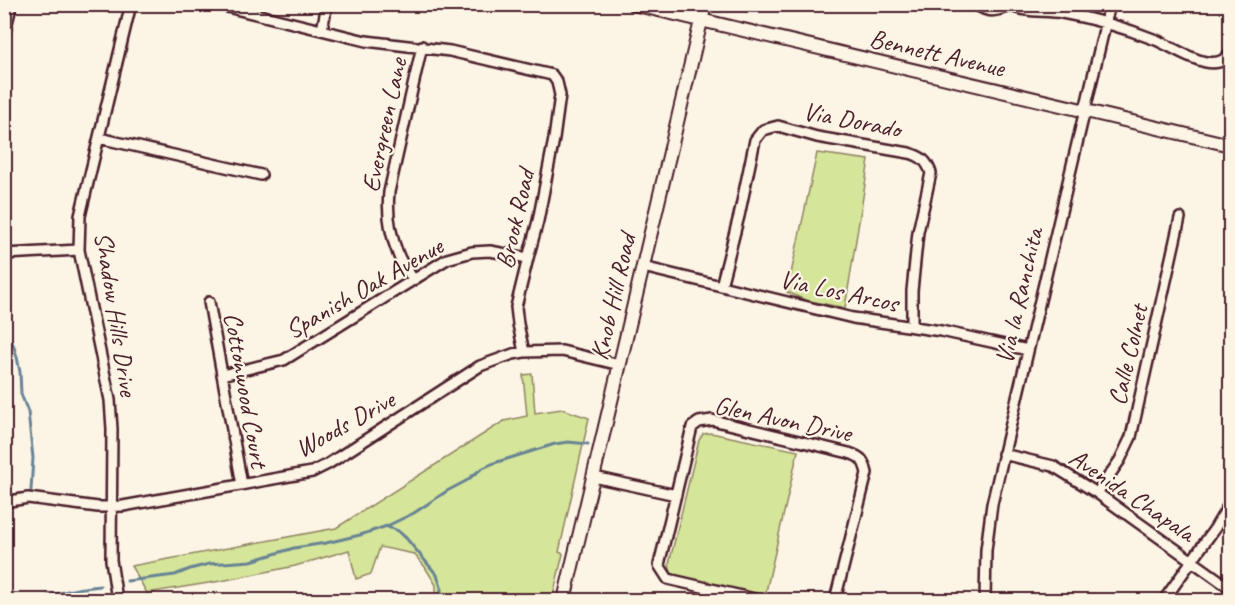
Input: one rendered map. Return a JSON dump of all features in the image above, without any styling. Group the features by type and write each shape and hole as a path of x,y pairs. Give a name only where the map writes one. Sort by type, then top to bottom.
{"street":[{"name":"Shadow Hills Drive","path":"117,600 111,560 112,429 110,400 79,250 80,216 131,4"},
{"path":"215,4 366,41 422,46"},
{"path":"321,30 327,4"},
{"name":"Bennett Avenue","path":"633,4 1230,145"},
{"name":"Knob Hill Road","path":"564,600 705,4"},
{"path":"975,4 992,12 1011,5 1019,9 1062,13 1105,23 1156,39 1205,63 1214,64 1228,57 1230,52"},
{"name":"Via la Ranchita","path":"985,600 986,550 992,504 1110,4"},
{"path":"4,35 10,11"},
{"name":"Brook Road","path":"422,46 552,75 557,82 560,95 554,139 538,221 516,307 524,352"},
{"name":"Evergreen Lane","path":"413,279 398,255 389,223 388,204 422,46"},
{"name":"Via Dorado","path":"721,286 740,216 755,140 763,129 778,126 817,137 909,153 918,155 928,165 931,173 918,232 912,291 912,327"},
{"path":"99,138 261,175"},
{"name":"Calle Colnet","path":"1097,493 1120,460 1131,437 1180,218"},
{"path":"5,254 79,250"},
{"name":"Spanish Oak Avenue","path":"222,375 284,360 447,259 472,252 490,251 528,258"},
{"name":"Via Los Arcos","path":"643,267 853,318 941,331 1028,350"},
{"name":"Cottonwood Court","path":"209,302 242,485"},
{"name":"Woods Drive","path":"4,502 28,498 98,507 123,506 312,472 480,366 513,354 561,351 620,365"},
{"name":"Glen Avon Drive","path":"759,600 668,579 659,565 692,427 699,422 712,420 858,456 865,463 867,473 835,600"},
{"name":"Avenida Chapala","path":"1003,454 1053,466 1097,493 1230,588"},
{"path":"594,477 676,495"},
{"path":"1164,600 1230,503"}],"green space":[{"path":"817,153 869,160 845,308 805,300 787,292"},
{"path":"532,374 535,413 562,409 589,418 559,552 563,554 552,600 436,600 436,585 414,554 380,547 371,574 356,579 349,550 295,566 147,593 131,566 336,528 504,421 527,416 523,375"},
{"path":"711,433 798,451 765,596 671,573 669,564 699,440 703,434"}],"waterway":[{"path":"4,329 13,344 17,357 21,394 28,412 33,458 31,490"},
{"path":"127,581 175,575 209,564 251,561 294,548 360,535 387,526 414,513 481,469 494,463 555,444 568,442 588,444"},
{"path":"388,527 398,531 406,538 437,575 441,587 441,599"},
{"path":"41,599 70,590 100,586"}]}
